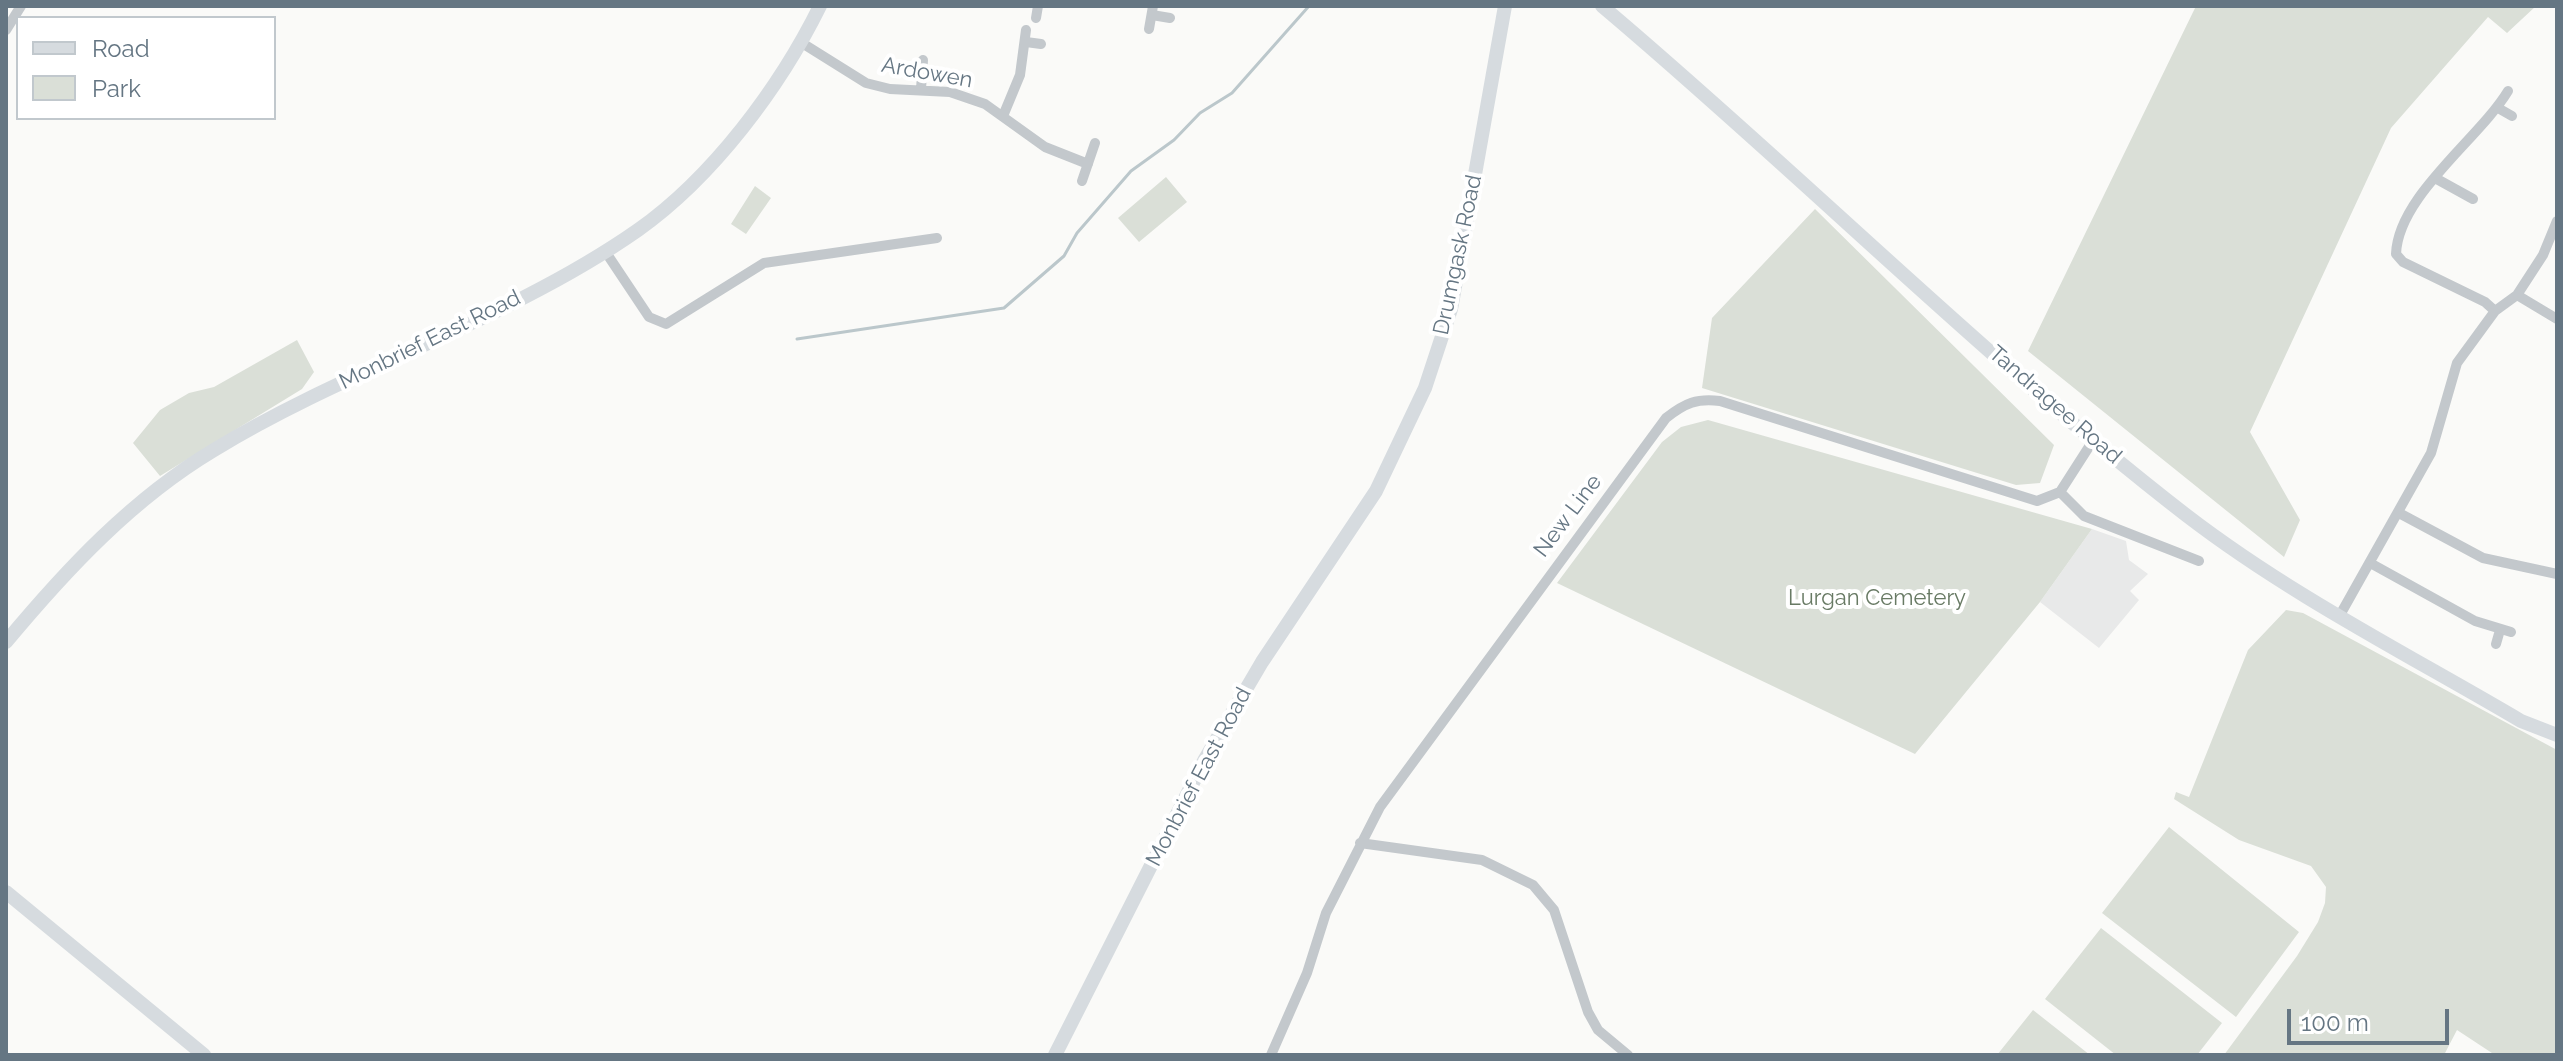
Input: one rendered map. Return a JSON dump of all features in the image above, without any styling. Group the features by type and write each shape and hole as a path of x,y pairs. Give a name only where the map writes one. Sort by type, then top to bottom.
{"street":[{"path":"6,30 21,6"},
{"name":"Monbrief East Road","path":"6,642 122,516 211,452 275,414 475,319 605,251 678,197 760,104 802,43 820,6"},
{"name":"Drumgask Road","path":"1364,511 1425,388 1451,309 1505,6"},
{"path":"1500,33 1518,6"},
{"name":"Tandragee Road","path":"1602,6 2094,439 2251,562 2521,721 2557,735"},
{"path":"1149,29 1153,10 1170,18"},
{"path":"1003,116 1020,75 1026,30"},
{"path":"1026,42 1041,44"},
{"name":"Ardowen","path":"802,43 866,83 890,89 921,89 961,95 985,104 1045,147 1088,164"},
{"path":"921,89 923,60"},
{"path":"2495,311 2485,302 2403,262 2396,254 2397,235 2435,178 2498,108 2508,91"},
{"path":"2498,108 2512,116"},
{"path":"1082,181 1095,143"},
{"path":"2435,178 2473,199"},
{"path":"2340,615 2372,564 2431,453 2457,363 2495,311 2517,295 2543,255 2557,221"},
{"path":"605,251 649,317 666,324 764,263 937,238"},
{"path":"2517,295 2557,319"},
{"name":"New Line","path":"1271,1055 1307,973 1326,913 1380,807 1666,418 1683,405 1701,399 1720,401 2037,501 2060,492"},
{"path":"2094,439 2060,492 2084,516 2199,561"},
{"name":"Monbrief East Road","path":"1055,1055 1205,759 1262,662 1364,511"},
{"path":"2399,513 2483,558 2557,574"},
{"path":"2372,564 2475,621 2506,631 2496,644"},
{"path":"1360,843 1482,860 1533,885 1554,910 1588,1012 1598,1030 1628,1055"},
{"path":"6,892 204,1055"}],"shaded area":[{"path":"2092,529 2126,541 2129,560 2148,574 2130,591 2139,600 2099,648 2040,602"}],"green space":[{"path":"2196,6 2536,6 2507,33 2488,17 2391,128 2250,432 2300,520 2284,557 2028,351"},
{"path":"1166,177 1187,202 1139,242 1118,218"},
{"path":"755,186 771,198 746,234 731,224"},
{"path":"1815,209 2054,445 2040,483 2016,485 1702,388 1712,318"},
{"path":"297,340 314,372 302,389 160,476 133,443 160,410 189,393 214,387"},
{"name":"Lurgan Cemetery","path":"1708,420 2092,529 2040,602 1915,754 1557,583 1662,442 1681,427"},
{"path":"2286,610 2303,613 2557,750 2557,1055 2495,1055 2457,1030 2444,1055 2224,1055 2297,956 2318,922 2325,903 2326,887 2311,866 2239,840 2174,799 2176,792 2189,797 2248,650"},
{"path":"2169,827 2299,932 2236,1017 2102,913"},
{"path":"2101,928 2222,1023 2197,1055 2116,1055 2045,999"},
{"path":"2033,1010 2090,1055 1997,1055"}],"waterway":[{"path":"797,339 1004,308 1064,256 1077,233 1131,171 1174,140 1200,113 1232,93 1309,6"}]}
